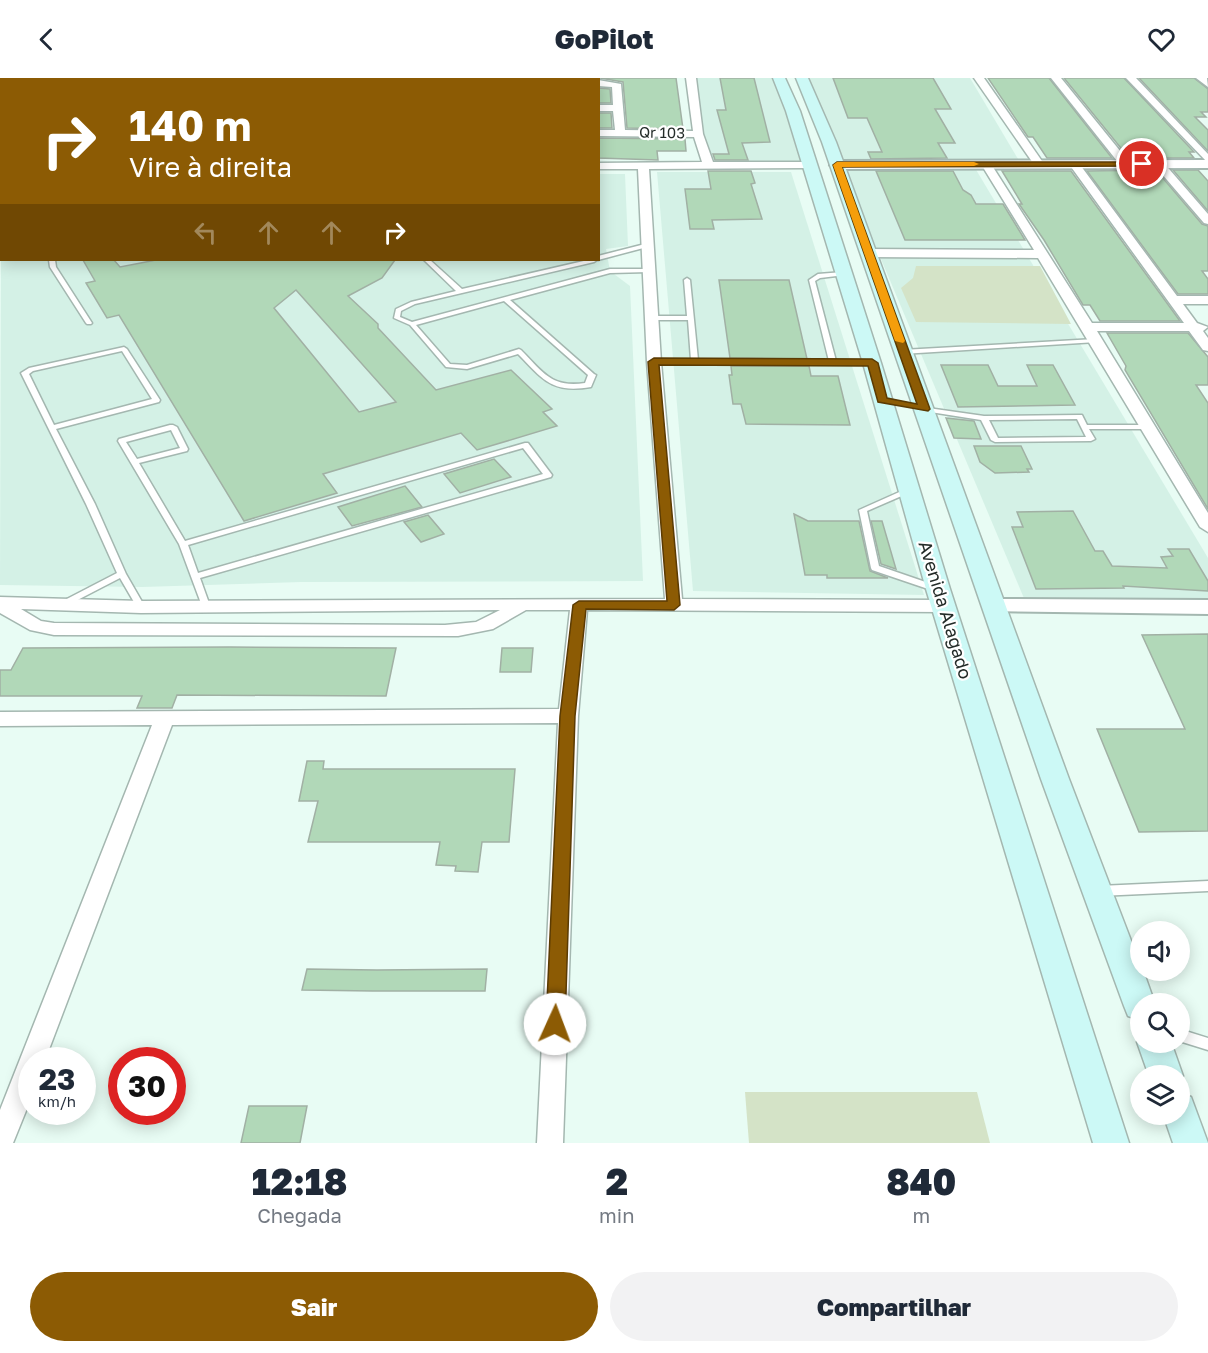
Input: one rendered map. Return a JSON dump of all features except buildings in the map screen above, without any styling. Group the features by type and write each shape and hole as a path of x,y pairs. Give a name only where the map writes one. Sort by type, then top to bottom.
{"main road":[{"name":"Avenida Alagado","path":"787,78 801,107 829,142 902,352 1135,993"},
{"name":"Avenida Alagado","path":"801,107 808,165 872,363 940,598 1111,1143"},
{"path":"882,400 924,409"},
{"path":"909,487 928,480 944,485 959,534 975,553"},
{"path":"1185,1125 1191,1143"}],"street":[{"path":"691,78 698,134 709,165"},
{"path":"979,78 1039,164"},
{"path":"1056,78 1125,164"},
{"path":"1131,78 1208,162"},
{"path":"1202,78 1208,84"},
{"name":"Qr 103","path":"600,83 616,81 620,133 698,134"},
{"path":"600,108 618,108"},
{"path":"600,133 620,133"},
{"path":"837,165 1208,162"},
{"path":"986,164 1208,527"},
{"path":"1074,164 1208,347"},
{"path":"1159,164 1208,221"},
{"path":"600,166 808,165"},
{"path":"643,166 654,362 674,605"},
{"path":"868,253 1043,254"},
{"path":"1174,300 1208,300"},
{"path":"1092,334 1208,327"},
{"path":"0,604 141,607 674,605 940,598"},
{"path":"0,604 25,621 54,629 445,631 470,630 492,625 522,604"},
{"path":"550,1143 568,716 579,605"},
{"path":"996,606 1208,607"},
{"path":"0,719 568,716"},
{"path":"37,1047 164,719"},
{"path":"0,1143 18,1097"}],"lane":[{"path":"600,258 649,245"},
{"path":"52,261 52,267 89,323"},
{"path":"428,261 461,292"},
{"path":"506,300 592,375 588,385 573,388 554,386 519,351 467,367 448,366 412,324 397,318 398,310 413,303 588,261"},
{"path":"412,324 610,271 649,270"},
{"path":"549,271 567,283"},
{"path":"833,362 812,280 818,276 843,274"},
{"path":"687,280 695,361"},
{"path":"651,318 690,318"},
{"path":"902,352 1092,334"},
{"path":"52,428 156,400 124,349 31,369 25,373 122,574 141,607"},
{"path":"654,362 872,363"},
{"path":"924,409 984,418 1079,417 1091,439 995,440 984,418"},
{"path":"135,462 184,449 173,427 122,441 183,544 197,576 206,606"},
{"path":"1085,427 1147,427"},
{"path":"183,544 525,444 548,475 197,576"},
{"path":"909,487 863,510 874,568 940,598"},
{"path":"61,605 122,574"},
{"path":"1097,891 1208,886"},
{"path":"1190,1038 1208,1044"}],"shaded area":[{"path":"694,78 781,78 808,165 709,166"},
{"path":"806,78 970,78 1021,164 837,165"},
{"path":"975,168 1208,558 1208,603 1026,603 843,169"},
{"path":"657,172 791,172 924,595 693,591"},
{"path":"600,174 625,174 628,246 606,249 610,271 630,286 643,581 301,582 142,587 0,585 1,261 600,261"},
{"path":"916,266 1040,266 1071,324 916,322 901,288 913,278"},
{"path":"745,1092 977,1092 990,1143 749,1143"}],"slow traffic":[{"path":"900,341 837,165 974,164"}],"route":[{"path":"555,1024 568,716 579,605 674,605 654,362 872,363 882,400 924,409 837,165 1142,164"}]}
